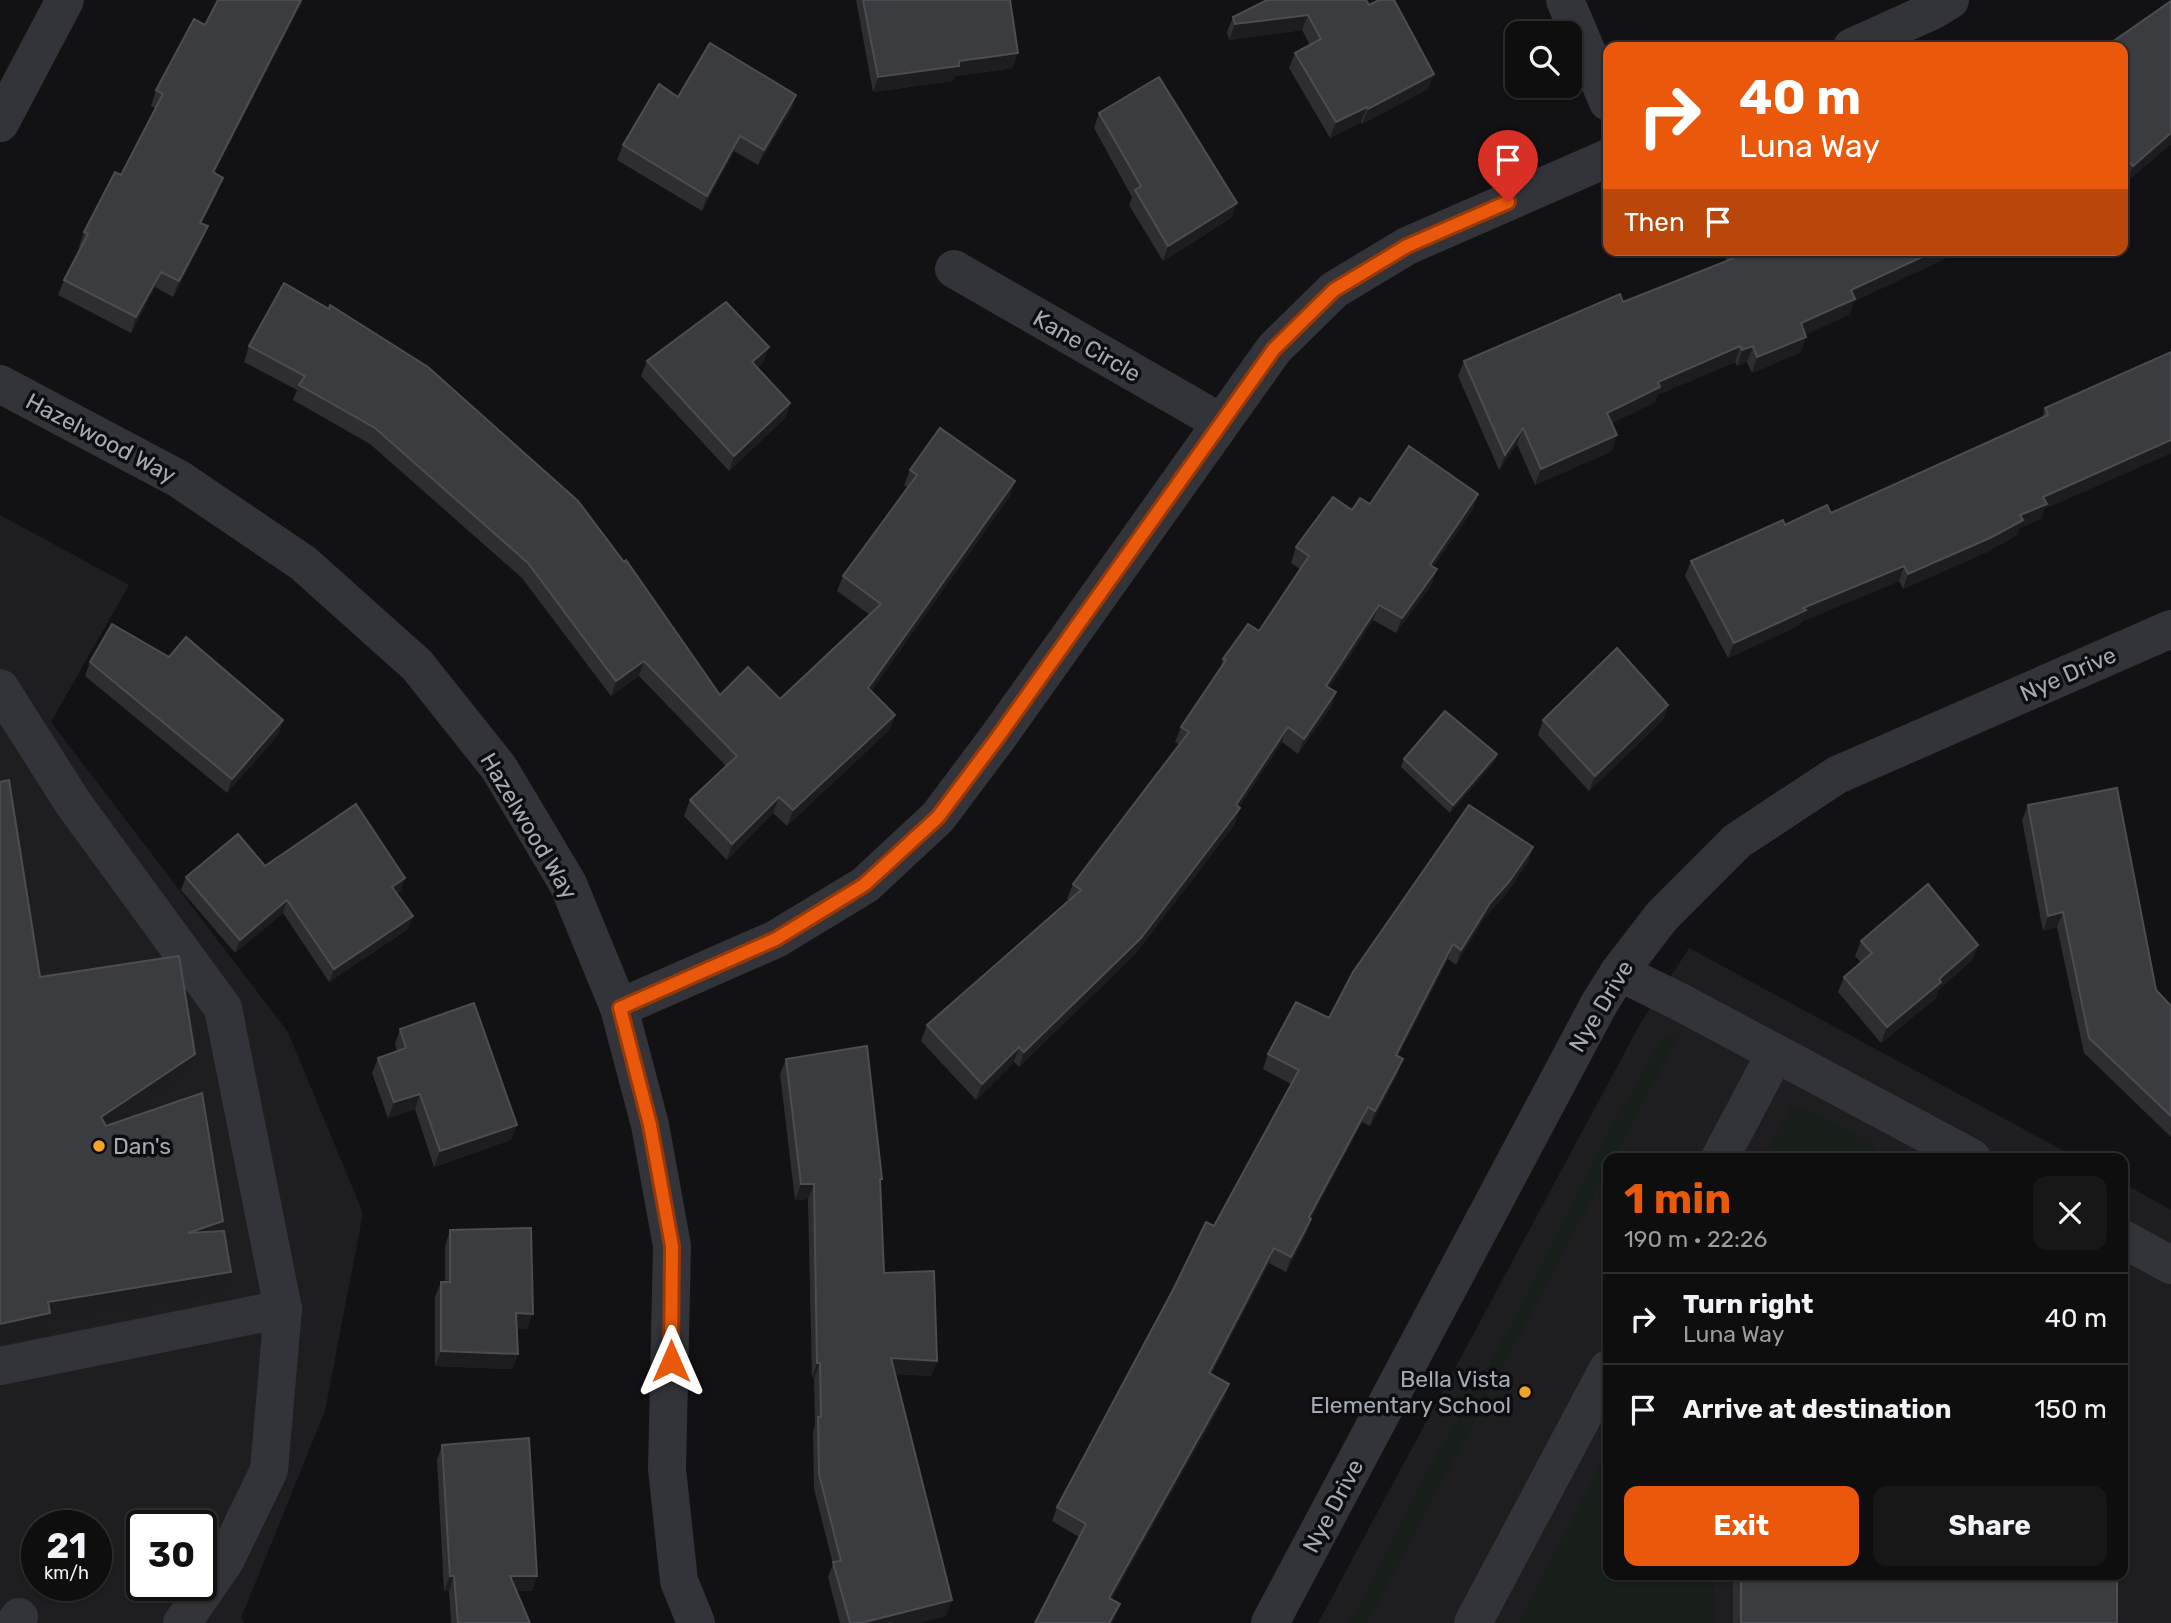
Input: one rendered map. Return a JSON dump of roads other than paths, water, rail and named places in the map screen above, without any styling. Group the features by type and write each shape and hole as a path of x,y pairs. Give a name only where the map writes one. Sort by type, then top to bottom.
{"street":[{"path":"0,122 65,0"},
{"path":"1564,0 1603,90"},
{"path":"1863,42 1950,0"},
{"path":"620,1008 776,939 864,885 938,817 1274,349 1334,290 1407,246 1603,160"},
{"name":"Kane Circle","path":"954,269 1220,422"},
{"name":"Hazelwood Way","path":"0,384 179,479 303,563 417,665 499,768 568,884 620,1008 650,1125 672,1246 667,1469 679,1581 696,1623"},
{"name":"Nye Drive","path":"1270,1623 1598,1004 1662,916 1737,841 1837,775 2171,629"},
{"path":"0,688 73,803 223,1007 283,1309 268,1470 225,1560 182,1623"},
{"path":"1619,972 1963,1153"},
{"path":"1723,1153 1775,1054"},
{"path":"2128,1242 2171,1265"},
{"path":"0,1366 283,1309"},
{"path":"1473,1623 1603,1378"}],"place":[{"name":"Dan's","path":"99,1146"},
{"name":"Bella Vista Elementary School","path":"1525,1392"}]}
